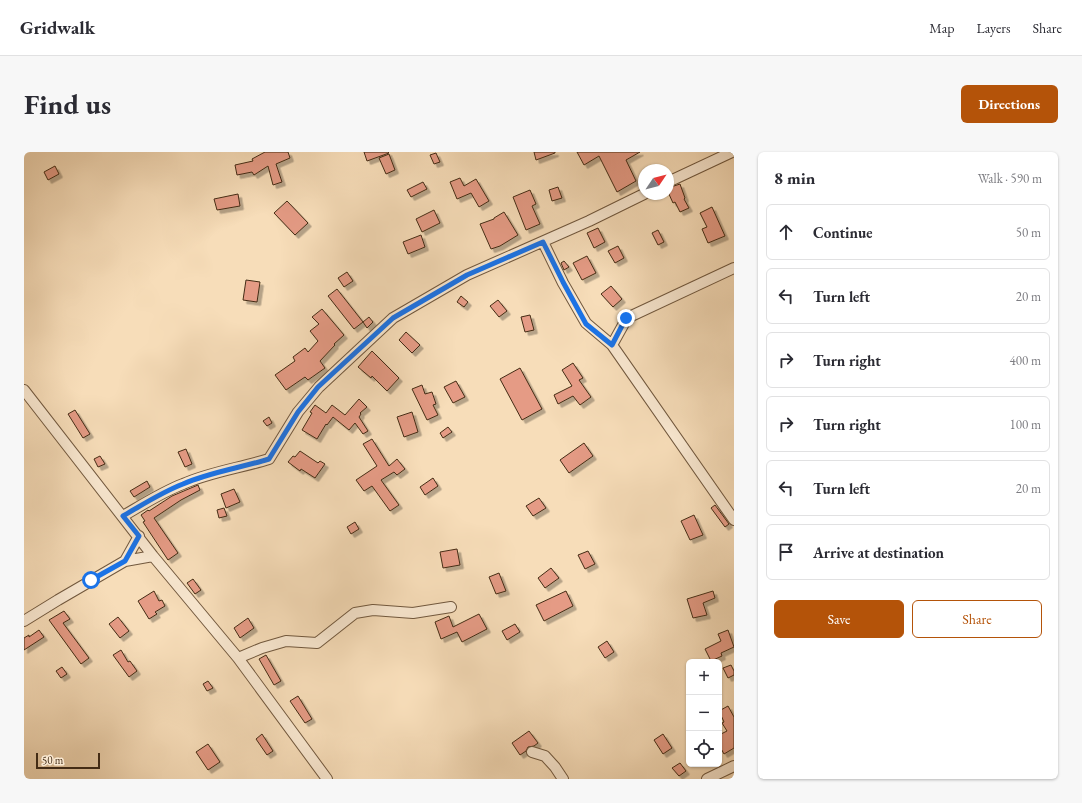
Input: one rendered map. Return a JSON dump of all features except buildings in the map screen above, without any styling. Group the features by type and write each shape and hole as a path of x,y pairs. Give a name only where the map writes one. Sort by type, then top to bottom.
{"street":[{"path":"674,179 732,152"},
{"path":"123,516 182,484 214,473 269,459 298,412 318,387 393,318 467,275 543,242 638,197"},
{"path":"543,242 586,324 612,345 734,520"},
{"path":"612,345 626,318 734,268"},
{"path":"24,390 139,536 153,556 238,658 328,779"},
{"path":"125,561 139,536"},
{"path":"24,621 125,561 153,556"},
{"path":"238,658 262,648 286,641 317,643 355,613 373,610 413,612 451,607"},
{"path":"532,752 545,756 564,779"},
{"path":"707,779 734,766"}],"route":[{"path":"91,580 125,561 139,536 123,516 182,484 214,473 269,459 298,412 318,387 393,318 467,275 543,242 586,324 612,345 626,318"}]}
